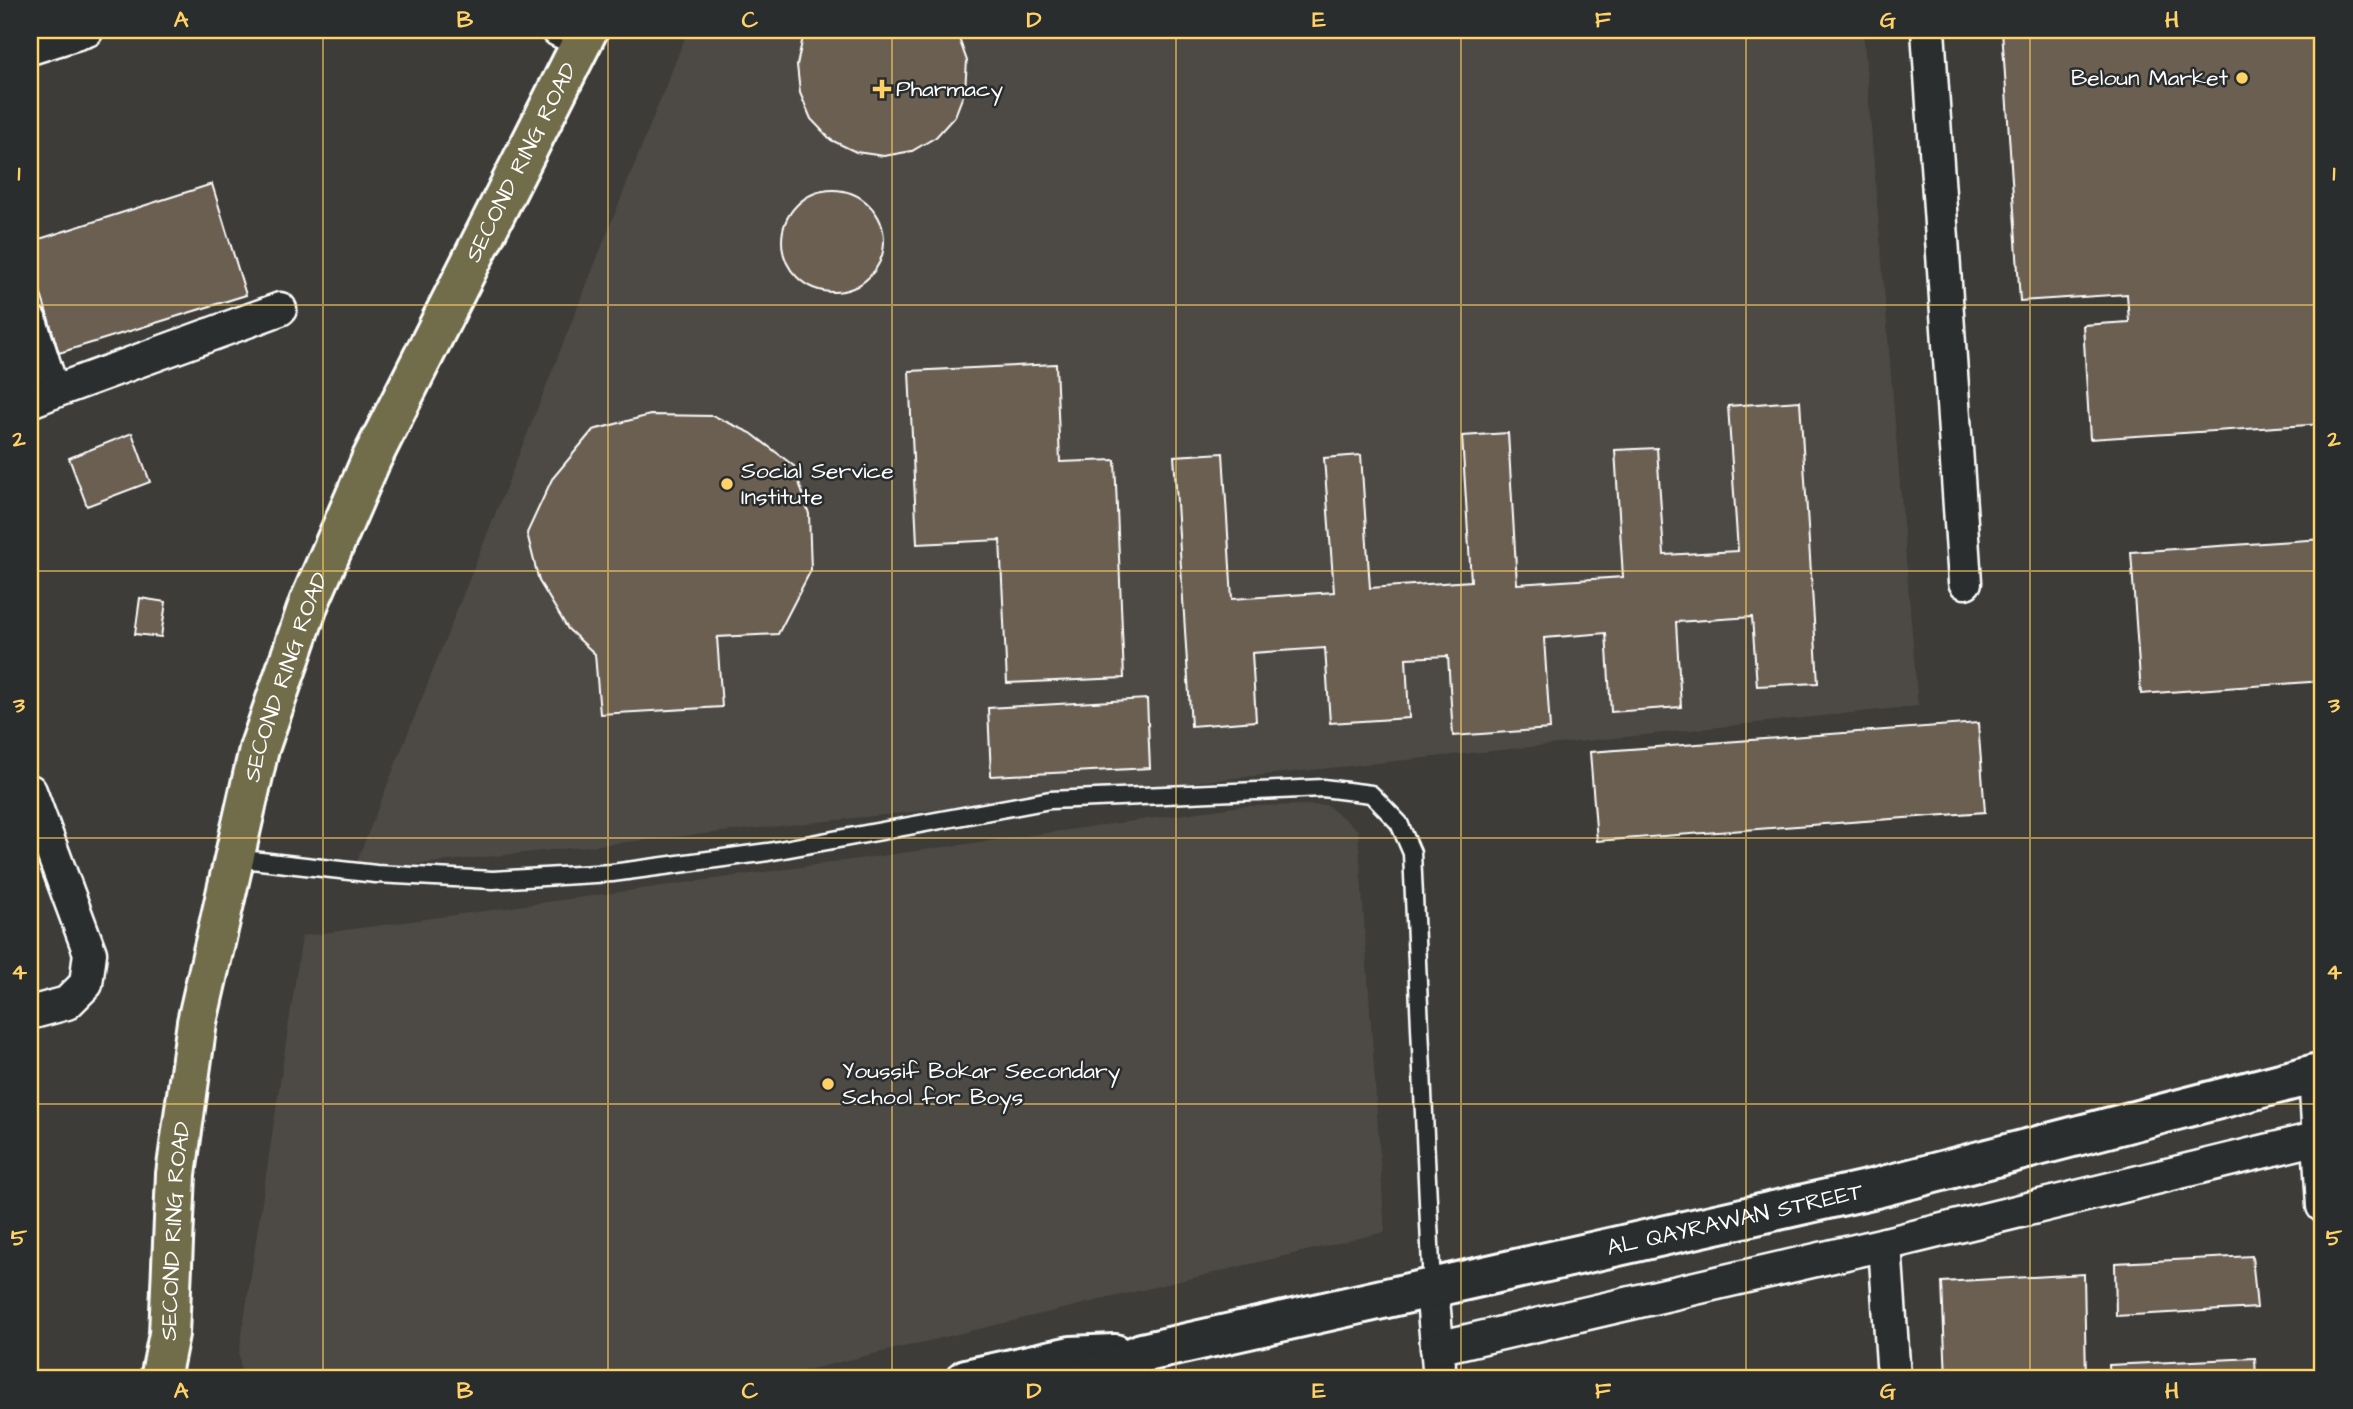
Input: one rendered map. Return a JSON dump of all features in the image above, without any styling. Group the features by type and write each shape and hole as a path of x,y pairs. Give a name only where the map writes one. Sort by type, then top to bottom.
{"main road":[{"name":"SECOND RING ROAD","path":"160,1379 169,1334 176,1174 197,1022 259,749 309,603 371,460 576,34"},
{"name":"AL QAYRAWAN STREET","path":"966,1379 1071,1356 1142,1353 1876,1188 2319,1073"},
{"name":"AL QAYRAWAN STREET","path":"1081,1379 1142,1353"}],"street":[{"path":"30,48 87,30"},
{"path":"1928,30 1965,582"},
{"path":"30,321 41,397 280,309"},
{"path":"30,791 90,953 86,984 67,1003 30,1013"},
{"path":"2319,1073 2323,1206"},
{"path":"1437,1348 1885,1244 2321,1138"},
{"path":"1885,1244 1894,1379"},
{"path":"1432,1288 1440,1379"}],"lane":[{"path":"233,858 376,874 493,880 612,873 768,852 1051,800 1323,788 1371,794 1399,822 1412,853 1432,1288"}],"shaded area":[{"path":"688,30 1863,30 1918,706 353,871"},
{"name":"Youssif Bokar Secondary School for Boys","path":"1327,805 1358,830 1385,1232 769,1379 242,1379 239,1354 302,936 1242,806"}],"building":[{"path":"808,30 956,30 967,61 965,90 955,116 936,137 912,151 884,156 856,152 831,140 811,119 800,93 797,65 803,37"},
{"path":"2002,30 2323,30 2323,424 2090,439 2083,325 2129,322 2127,294 2020,301"},
{"path":"212,184 246,295 59,353 30,258 30,242"},
{"path":"833,190 862,198 876,212 884,241 876,270 862,284 833,292 804,284 790,270 782,241 790,212 804,198"},
{"path":"1056,364 1060,462 1115,460 1124,678 1007,683 1000,540 917,544 909,371"},
{"path":"1800,401 1818,683 1757,686 1752,617 1676,622 1681,707 1611,712 1606,633 1544,638 1550,729 1453,736 1448,656 1406,658 1409,718 1330,723 1325,648 1252,653 1256,721 1191,726 1174,456 1223,453 1232,599 1334,592 1324,458 1361,455 1370,588 1471,581 1462,436 1508,433 1517,584 1623,577 1615,450 1657,448 1664,555 1738,551 1728,406"},
{"path":"650,415 714,416 751,433 794,466 809,514 811,570 778,634 717,637 722,707 600,714 595,654 568,629 539,581 527,533 552,479 593,430"},
{"path":"132,433 150,482 87,506 69,458"},
{"path":"2323,539 2323,681 2141,694 2131,552"},
{"path":"140,598 166,602 161,637 135,634"},
{"path":"1147,699 1150,768 991,776 988,708"},
{"path":"1978,723 1985,812 1597,841 1590,752"},
{"path":"2252,1256 2257,1308 2116,1316 2115,1263"},
{"path":"2084,1274 2086,1379 1946,1379 1942,1282"},
{"path":"2255,1358 2256,1379 2110,1379 2109,1365"}],"place":[{"name":"Beloun Market","path":"2242,78"},
{"name":"Pharmacy","path":"882,89"},
{"name":"Social Service Institute","path":"727,484"},
{"name":"Youssif Bokar Secondary School for Boys","path":"828,1084"}]}
